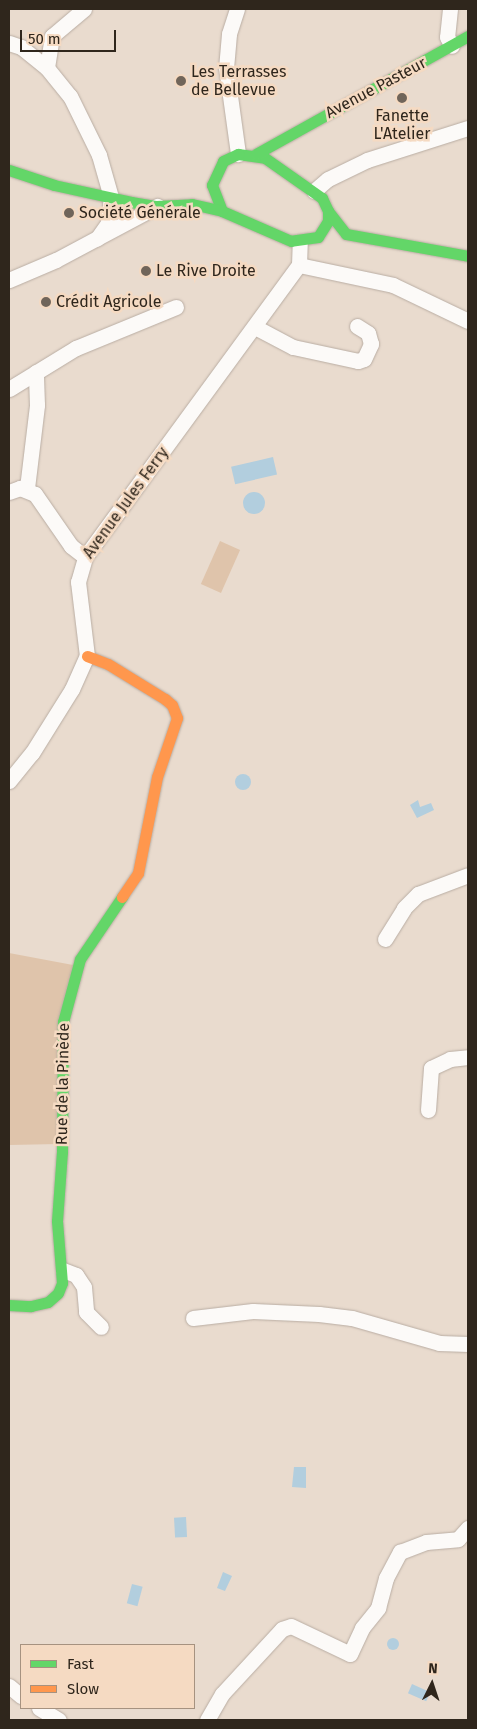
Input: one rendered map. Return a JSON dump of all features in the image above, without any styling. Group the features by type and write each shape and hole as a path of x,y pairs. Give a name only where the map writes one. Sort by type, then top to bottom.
{"street":[{"path":"47,68 52,36 84,9"},
{"path":"237,9 229,34 226,67 238,154"},
{"path":"450,9 448,37 452,46"},
{"name":"Avenue Pasteur","path":"256,154 468,36"},
{"path":"9,43 21,47 47,68 70,96 99,155 111,197 108,223 97,239"},
{"path":"314,191 328,178 368,160 468,128"},
{"path":"283,139 281,148 285,172"},
{"path":"192,204 212,185 224,161 238,154 256,154 322,198 328,211 346,234"},
{"path":"9,170 54,185 157,206 192,204 222,211 236,220 300,242 318,237 346,234 400,246 468,256"},
{"path":"212,185 222,211"},
{"path":"9,280 97,239 157,206"},
{"path":"318,237 325,229 328,211"},
{"path":"300,242 299,265 393,285 468,321"},
{"name":"Avenue Jules Ferry","path":"87,656 78,582 85,558 299,265"},
{"path":"9,390 76,348 176,307"},
{"path":"255,327 293,347 358,361 364,359 371,344 368,333 357,326"},
{"path":"36,372 37,405 27,488 71,546 85,558"},
{"path":"9,492 27,488"},
{"path":"9,781 32,753 72,689 87,656"},
{"name":"Rue de la Pinède","path":"9,1306 31,1306 48,1302 58,1293 63,1270 57,1221 62,1143 61,1040 66,1004 87,945 138,873 157,777 177,718 172,705 165,699 108,664 87,656"},
{"path":"385,940 404,908 418,894 468,875"},
{"path":"428,1110 431,1068 450,1059 468,1057"},
{"path":"63,1270 76,1275 84,1287 86,1312 101,1328"},
{"path":"193,1318 252,1311 319,1314 352,1318 439,1343 468,1344"},
{"path":"207,1720 222,1694 282,1629 291,1626 350,1654 362,1628 378,1608 386,1578 400,1552 426,1542 458,1539 468,1528"},
{"path":"9,1686 20,1695"},
{"path":"40,1709 59,1720"}],"shaded area":[{"path":"220,541 240,550 221,593 201,584"},
{"path":"9,953 73,965 59,1144 9,1145"}],"water":[{"path":"273,457 277,475 235,484 231,467"},
{"path":"254,492 262,495 265,503 262,511 254,514 246,511 243,503 246,495"},
{"path":"243,774 251,782 243,790 235,782"},
{"path":"418,800 420,807 431,803 434,810 417,818 410,805"},
{"path":"294,1467 306,1467 306,1488 292,1487"},
{"path":"186,1517 187,1537 175,1538 174,1518"},
{"path":"223,1572 232,1576 225,1591 217,1588"},
{"path":"132,1584 143,1587 137,1606 127,1603"},
{"path":"395,1638 398,1639 398,1649 391,1650 388,1649 387,1642 388,1639"},
{"path":"412,1684 430,1692 426,1701 408,1693"}],"traffic: fast":[{"path":"256,154 468,36"},
{"path":"238,154 265,158 322,198 328,211 328,221 318,237 291,241 222,211 212,185 223,161 238,154"},
{"path":"9,170 54,185 131,202 157,206 192,204 222,211"},
{"path":"328,211 346,234 468,256"},
{"path":"9,1305 31,1306 48,1302 58,1293 62,1283 57,1221 62,1152 63,1022 80,959 122,897"}],"traffic: slow":[{"path":"87,656 108,664 165,699 172,705 177,718 157,777 138,873 122,897"}],"place":[{"name":"Les Terrasses de Bellevue","path":"181,81"},
{"name":"Fanette L'Atelier","path":"402,98"},
{"name":"Société Générale","path":"69,213"},
{"name":"Le Rive Droite","path":"146,271"},
{"name":"Crédit Agricole","path":"46,302"}]}
